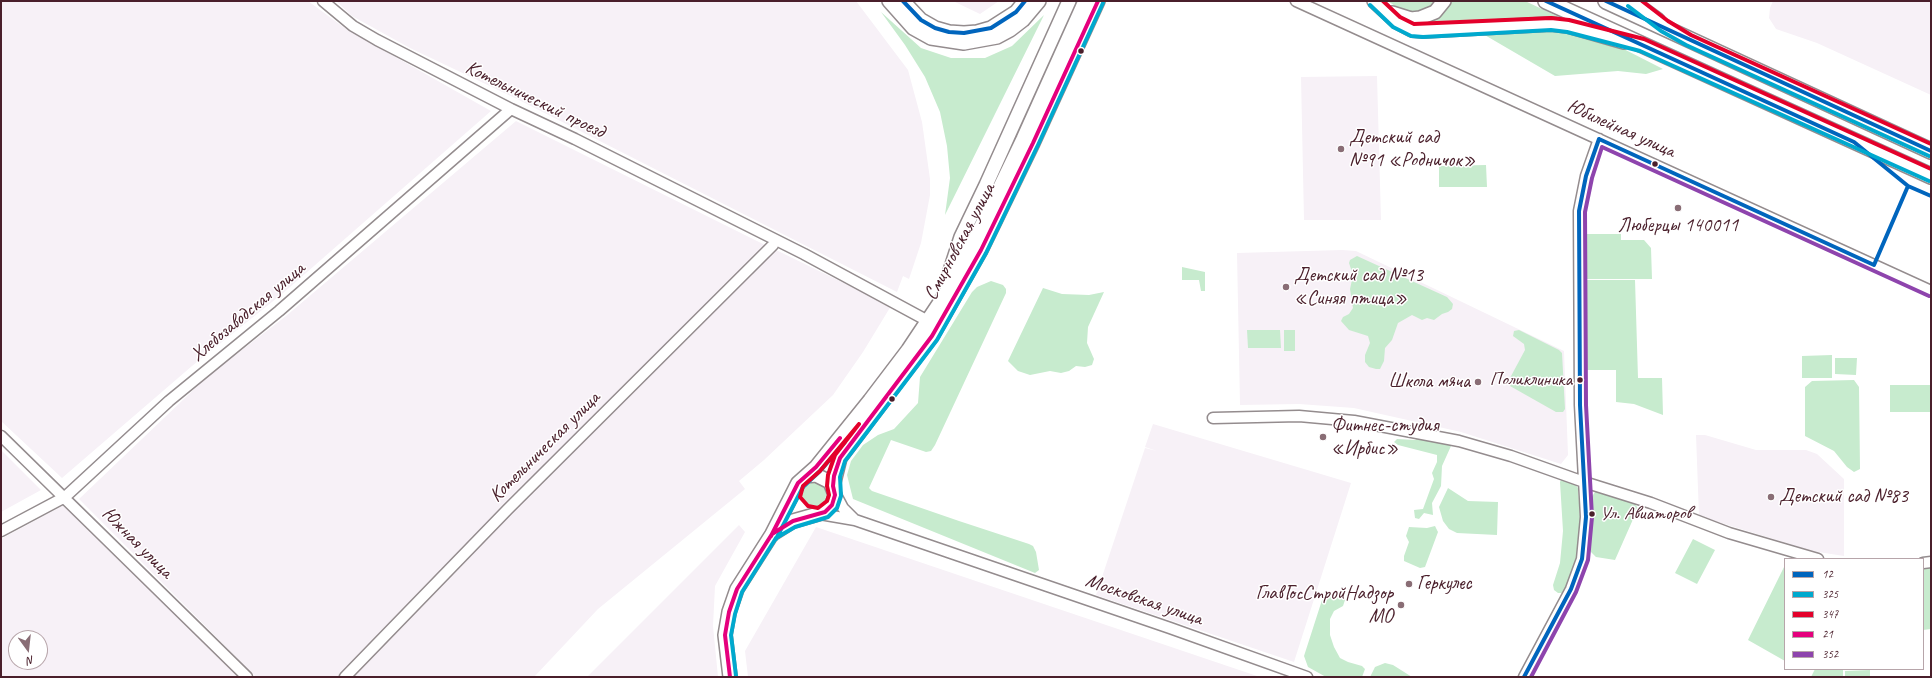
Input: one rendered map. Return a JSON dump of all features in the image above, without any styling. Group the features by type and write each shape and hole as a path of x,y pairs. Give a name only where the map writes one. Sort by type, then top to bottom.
{"highway":[{"path":"1546,1 1931,176"},
{"path":"1606,1 1931,151"}],"main road":[{"path":"889,1 913,28 931,38 964,43 997,37 1010,30 1023,20 1039,1"},
{"path":"903,1 921,20 930,25 949,32 964,33 977,32 1004,22 1016,12 1025,1"},
{"name":"Смирновская улица","path":"730,677 725,635 729,612 737,589 772,534 798,483 816,467 870,400 928,321 942,299 972,245 1023,139 1085,1"},
{"name":"Смирновская улица","path":"772,534 793,521 817,514 832,505 833,488 840,458 932,336 981,250 1036,136 1098,1"},
{"path":"1378,5 1400,17 1420,18 1435,12 1444,1"},
{"path":"1632,1 1665,26 1688,40"},
{"path":"1378,5 1397,22 1412,30 1423,31 1550,24 1568,26 1642,45"},
{"path":"942,299 961,237 1067,6"},
{"path":"806,476 821,476 833,488"},
{"path":"794,492 796,502 801,510 817,514"}],"street":[{"name":"Котельнический проезд","path":"323,1 353,26 377,40 511,109 575,139 737,222 804,254 928,321"},
{"name":"Юбилейная улица","path":"1296,1 1931,291"},
{"name":"Хлебозаводская улица","path":"1,531 65,497 169,401 285,306 511,109"},
{"path":"1524,677 1578,572 1585,540 1580,404 1579,211 1586,176 1599,139"},
{"name":"Котельнический проезд","path":"737,222 773,245 846,278"},
{"name":"Котельническая улица","path":"345,677 508,509 773,245"},
{"path":"1212,418 1299,416 1354,421 1382,425 1459,441 1511,456 1584,482 1651,503 1729,533 1815,558"},
{"name":"Южная улица","path":"1,436 65,497 247,677"},
{"name":"Московская улица","path":"833,488 843,508 855,520"},
{"name":"Московская улица","path":"817,514 855,520 1170,628 1307,677"}],"shaded area":[{"path":"1,1 308,1 346,29 491,111 282,294 192,366 62,478 1,421"},
{"path":"336,1 856,1 908,70 922,122 930,179 930,195 921,243 909,279 903,276 897,292 517,99 410,48 352,16"},
{"path":"953,1 999,1 980,14"},
{"path":"1773,1 1931,1 1931,95 1817,43 1776,29 1769,18 1770,8"},
{"name":"Детский сад №91 «Родничок»","path":"1377,76 1381,220 1304,220 1301,77"},
{"path":"516,121 767,246 505,507 339,677 256,677 79,499 207,377 286,316"},
{"path":"776,250 891,306 863,352 833,395 764,460 739,481 745,489 598,609 534,677 353,677 511,513"},
{"path":"1342,250 1356,251 1564,351 1568,455 1561,464 1461,432 1354,408 1299,404 1240,405 1237,253"},
{"path":"1153,424 1351,483 1294,662 1096,595 1145,448 1157,451 1145,447"},
{"name":"Детский сад №83","path":"1696,435 1705,435 1756,450 1806,450 1817,454 1844,479 1844,556 1812,551 1699,516"},
{"path":"1,450 41,490 1,512"},
{"path":"64,505 239,677 1,677 1,539"},
{"path":"739,525 745,532 715,586 713,626 718,677 587,677"},
{"path":"816,527 1260,677 748,677 745,651"}],"green space":[{"path":"1388,1 1440,1 1436,6 1413,14 1399,9"},
{"path":"1450,1 1525,1 1561,18 1423,25 1436,18 1447,8"},
{"path":"881,12 921,48 951,58 985,58 1012,46 1044,15 945,215 950,178 947,146 940,112 925,77 905,45"},
{"path":"1551,28 1608,41 1663,69 1646,74 1618,71 1555,76 1483,34"},
{"path":"1486,165 1487,187 1439,187 1439,166"},
{"path":"1586,234 1621,234 1621,240 1644,240 1651,248 1652,279 1587,279"},
{"path":"1357,256 1447,297 1453,304 1452,309 1434,320 1427,318 1422,320 1412,315 1398,323 1392,340 1385,348 1384,361 1380,369 1369,367 1365,362 1365,355 1370,343 1368,336 1349,330 1341,321 1343,317 1349,314 1353,308 1350,289 1353,275 1349,263 1350,260"},
{"path":"1182,267 1205,272 1205,291 1201,291 1199,280 1182,280"},
{"path":"1587,280 1635,280 1638,378 1662,378 1663,415 1634,404 1616,402 1616,370 1587,370"},
{"path":"991,281 1003,285 1006,289 1006,293 935,445 931,451 926,452 891,440 869,488 872,491 1033,546 1036,552 1039,570 1035,573 853,499 847,475 851,461 863,445 878,435 894,429 918,403 920,377 972,292 977,287"},
{"path":"1043,288 1062,294 1089,295 1104,292 1088,327 1087,343 1094,359 1092,365 1085,367 1076,366 1069,371 1061,373 1050,371 1030,375 1018,371 1008,361"},
{"path":"1247,330 1280,330 1281,348 1248,348"},
{"path":"1284,330 1295,330 1295,351 1284,351"},
{"path":"1519,330 1559,350 1562,353 1565,409 1563,412 1556,412 1510,386 1510,378 1525,350 1524,344 1513,336 1514,331"},
{"path":"1832,355 1832,378 1802,378 1802,356"},
{"path":"1835,358 1857,358 1856,375 1835,374"},
{"path":"1854,380 1859,387 1860,469 1854,472 1847,467 1834,451 1805,436 1805,387 1812,381"},
{"path":"1890,385 1931,385 1931,412 1890,412"},
{"path":"1420,437 1450,443 1451,446 1442,466 1441,486 1432,503 1433,515 1424,513 1419,519 1415,518 1414,510 1423,509 1434,479 1432,473 1437,462 1437,455 1398,445 1394,442 1397,439 1415,440"},
{"path":"1562,478 1575,484 1578,488 1581,533 1578,558 1565,589 1562,593 1558,593 1554,590 1553,585 1560,563 1563,531 1560,482"},
{"path":"814,483 823,486 826,495 823,504 814,507 805,504 802,495 805,486"},
{"path":"1448,488 1468,501 1498,502 1497,535 1457,533 1449,529 1443,521 1439,507"},
{"path":"1595,492 1602,492 1633,502 1638,508 1615,560 1596,557 1591,552 1589,543 1592,512 1591,498"},
{"path":"1435,526 1438,532 1425,567 1420,568 1404,561 1404,556 1409,542 1406,536 1409,527 1427,528"},
{"path":"1693,539 1715,550 1697,584 1675,573"},
{"path":"1924,563 1931,565 1931,629 1924,630"},
{"path":"1784,567 1784,660 1748,640"},
{"path":"1328,593 1334,593 1342,596 1345,600 1343,606 1334,611 1330,619 1330,635 1334,647 1340,658 1362,666 1365,669 1362,677 1326,677 1308,667 1304,656 1323,597"},
{"path":"1385,663 1393,665 1412,677 1370,677 1375,667"},
{"path":"1814,670 1843,670 1843,677 1811,677"},
{"path":"1870,670 1870,677 1845,677 1845,671"}],"transit line":[{"name":"12","path":"903,1 921,20 935,28 949,32 964,33 991,28 1016,12 1025,1"},
{"name":"21","path":"730,677 725,635 729,612 737,589 772,534 793,521 825,512 832,505 835,495 833,486 834,476 840,458 932,336 981,250 1033,143 1098,1"},
{"name":"347","path":"1383,1 1400,17 1414,24 1551,18 1569,20 1644,39 1931,169"},
{"name":"12","path":"1546,1 1854,142 1908,186 1931,196"},
{"name":"12","path":"1606,1 1931,151"},
{"name":"347","path":"1642,1 1668,21 1691,35 1931,144"},
{"name":"325","path":"736,676 731,635 735,614 742,592 776,538 795,527 828,517 837,508 841,496 840,477 845,461 937,340 986,253 1038,145 1103,3"},
{"name":"325","path":"1370,5 1393,27 1411,36 1423,37 1551,30 1567,32 1640,51 1929,181"},
{"name":"325","path":"1628,6 1661,31 1686,45 1929,156"},
{"name":"12","path":"1599,139 1874,265"},
{"name":"12","path":"1524,677 1571,589 1582,559 1586,517 1580,405 1579,211 1586,176 1599,139"},
{"name":"352","path":"1531,677 1576,592 1588,560 1592,517 1586,405 1585,212 1592,178 1602,147 1929,296"},
{"name":"12","path":"1874,265 1908,186"},
{"name":"347","path":"859,424 835,455 828,475 827,486 829,495 827,501 818,508 808,506 800,497 803,486 820,471 859,424"},
{"name":"21","path":"771,536 798,483 816,467 840,438"},
{"name":"325","path":"776,539 803,487 820,471 845,442"}],"place":[{"name":"Детский сад №91 «Родничок»","path":"1341,149"},
{"name":"Люберцы 140011","path":"1678,208"},
{"name":"Детский сад №13 «Синяя птица»","path":"1286,287"},
{"name":"Поликлиника","path":"1580,380"},
{"name":"Школа мяча","path":"1478,382"},
{"name":"Фитнес-студия «Ирбис»","path":"1323,437"},
{"name":"Детский сад №83","path":"1771,497"},
{"name":"Ул. Авиаторов","path":"1592,514"},
{"name":"Геркулес","path":"1409,584"},
{"name":"ГлавГосСтройНадзор МО","path":"1401,605"}]}
